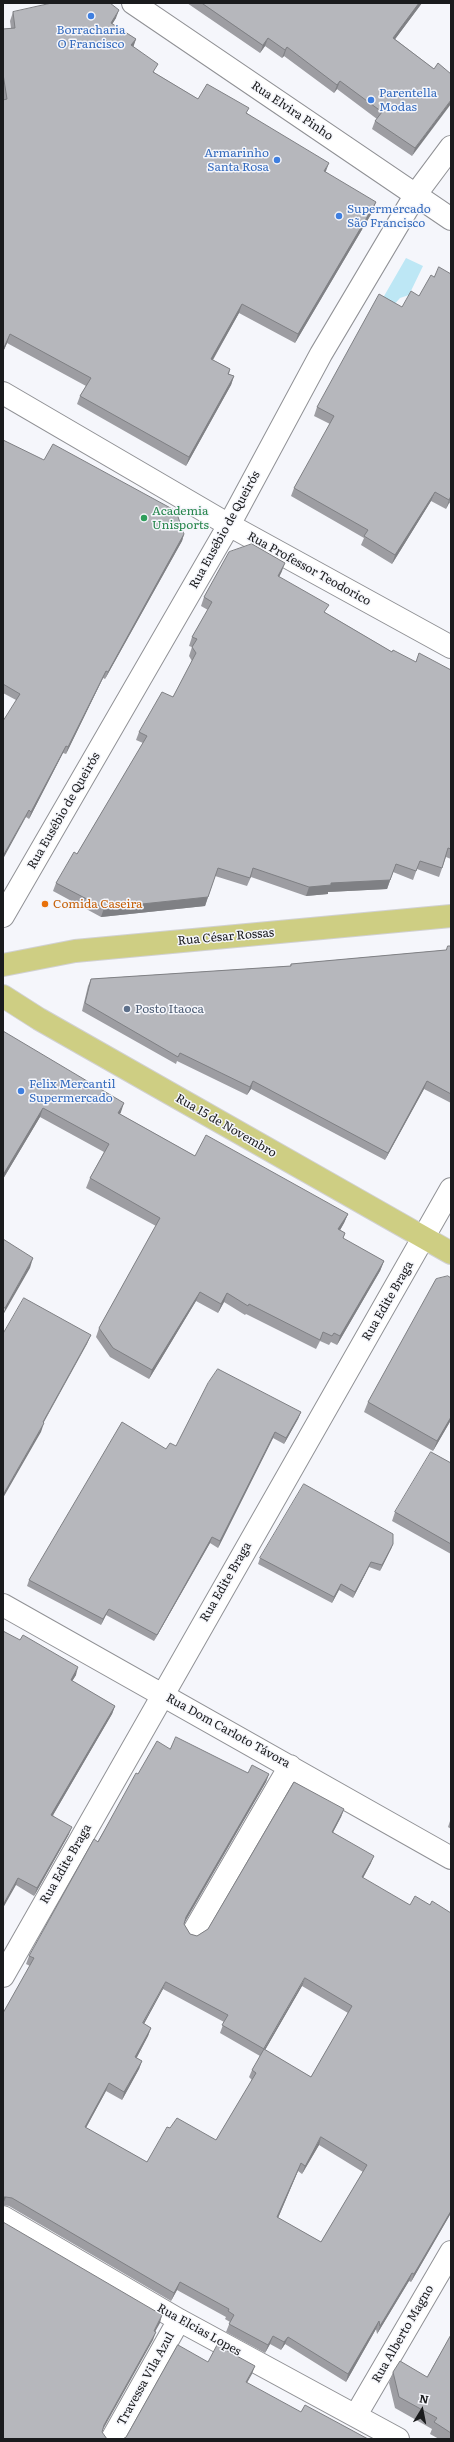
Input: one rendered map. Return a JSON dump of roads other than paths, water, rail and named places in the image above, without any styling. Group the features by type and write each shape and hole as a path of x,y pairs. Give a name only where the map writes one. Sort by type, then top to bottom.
{"main road":[{"name":"Rua César Rossas","path":"3,965 75,951 451,916"},
{"name":"Rua 15 de Novembro","path":"3,996 39,1020 451,1253"}],"street":[{"name":"Rua Elvira Pinho","path":"133,3 451,219"},
{"name":"Rua Eusébio de Queirós","path":"3,916 229,525 321,354 416,194 451,147"},
{"name":"Rua Professor Teodorico","path":"3,393 229,525 451,647"},
{"name":"Rua Edite Braga","path":"3,1976 162,1694 451,1189"},
{"name":"Rua Dom Carloto Távora","path":"3,1605 451,1858"},
{"path":"194,1931 290,1766"},
{"name":"Rua Elcias Lopes","path":"3,2217 179,2320 398,2439"},
{"name":"Rua Alberto Magno","path":"356,2415 451,2252"},
{"name":"Travessa Vila Azul","path":"112,2439 179,2320"}],"water":[{"path":"406,258 423,266 409,295 400,298 392,307 380,303"}],"place":[{"name":"Borracharia O Francisco","path":"91,16"},
{"name":"Parentella Modas","path":"371,100"},
{"name":"Armarinho Santa Rosa","path":"277,160"},
{"name":"Supermercado São Francisco","path":"339,216"},
{"name":"Academia Unisports","path":"144,518"},
{"name":"Comida Caseira","path":"45,904"},
{"name":"Posto Itaoca","path":"127,1009"},
{"name":"Felix Mercantil Supermercado","path":"21,1091"}]}
